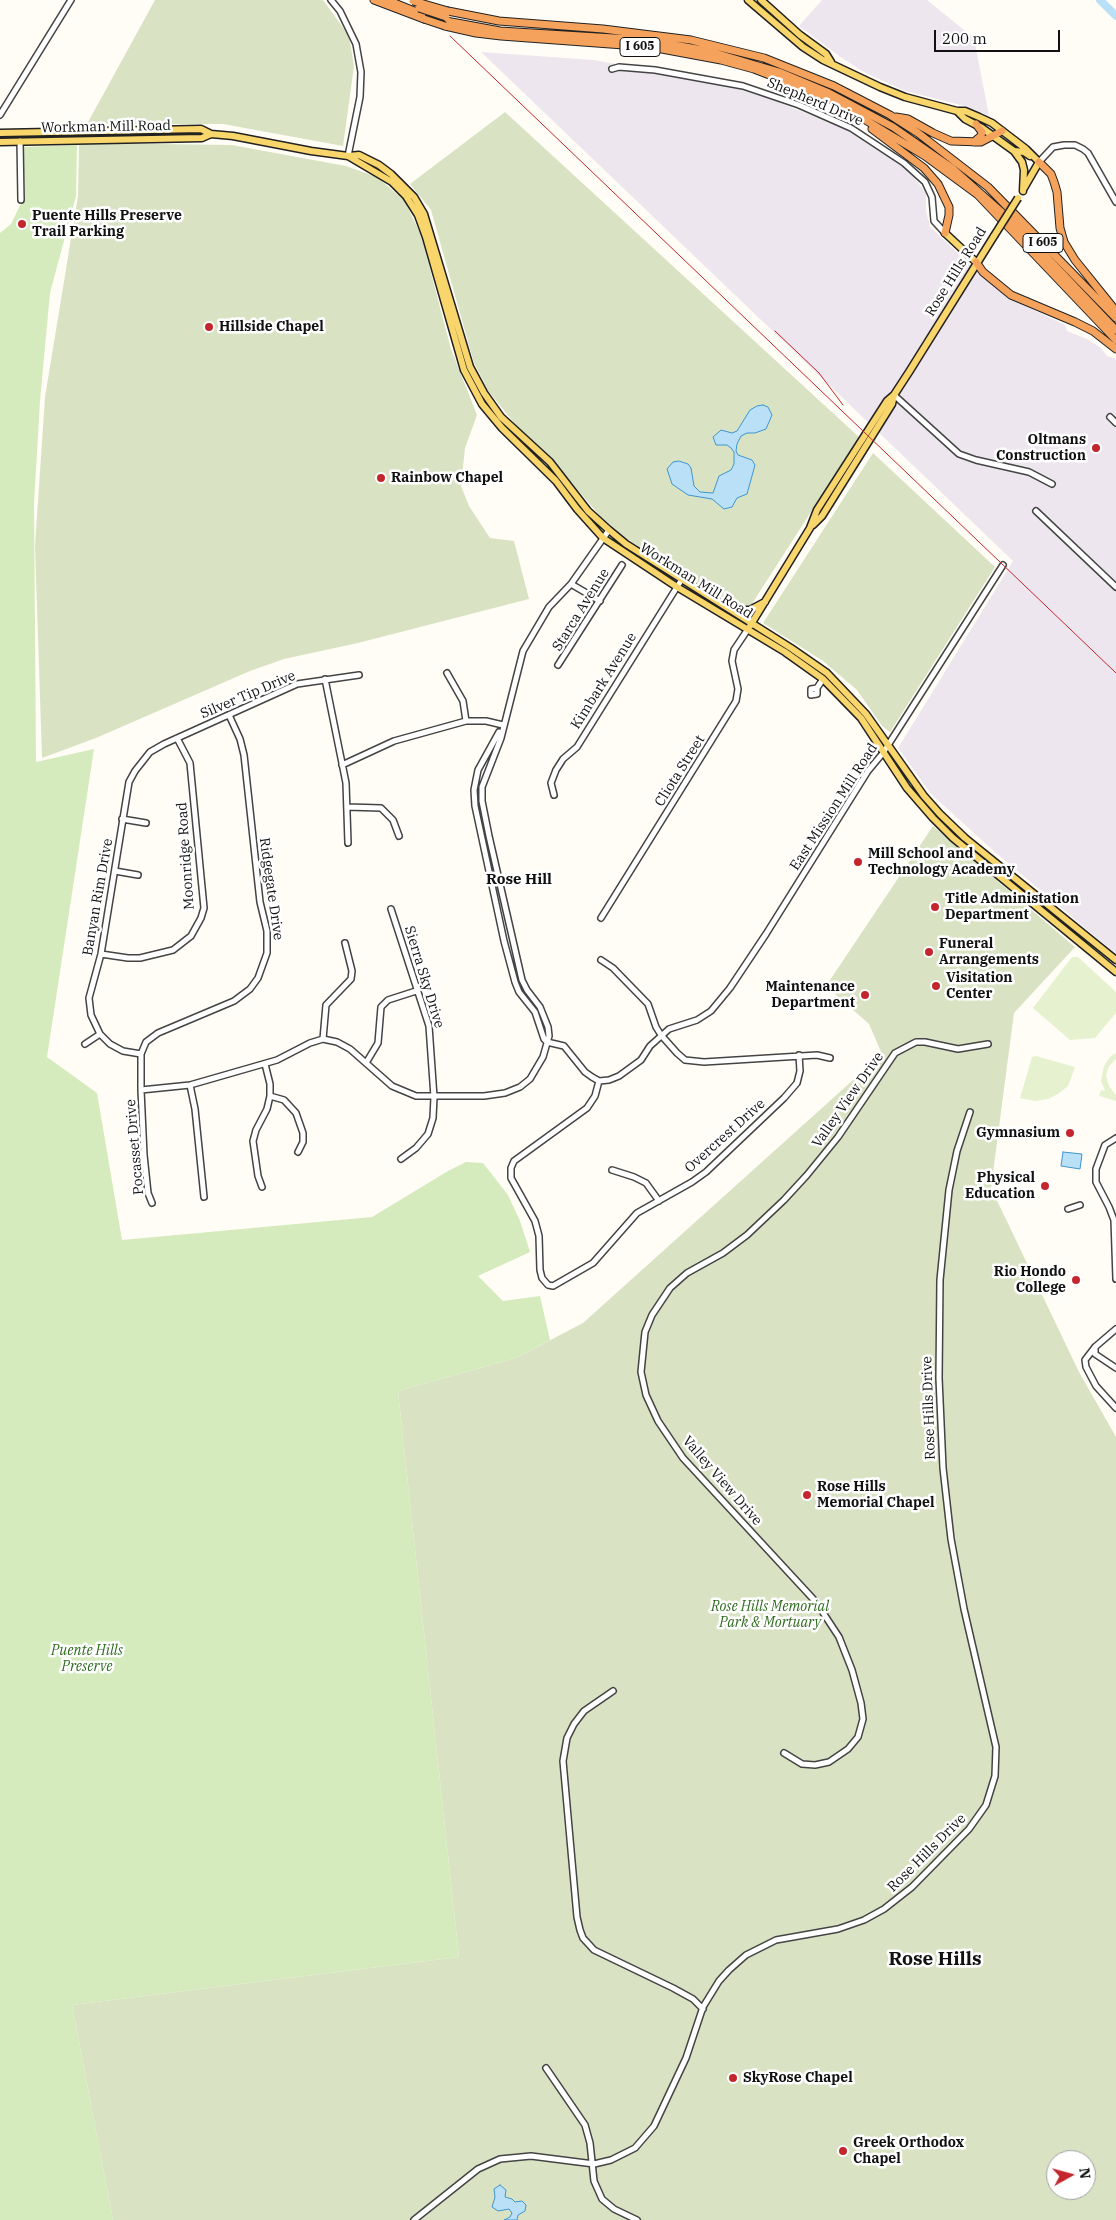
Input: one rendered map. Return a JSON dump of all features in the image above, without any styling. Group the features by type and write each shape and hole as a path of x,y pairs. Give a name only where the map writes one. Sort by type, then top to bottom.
{"highway":[{"name":"I 605","path":"374,0 424,17 499,21 655,34 764,58 834,86 890,115 988,187 1116,318"},
{"path":"387,0 424,17"},
{"path":"398,0 446,19 500,31 620,38 671,44 744,61 779,72 823,90 893,127 952,168 1015,224 1116,330"},
{"name":"I 605","path":"412,0 476,33 650,47 704,57 754,70 829,98 925,156 978,195 1116,340"},
{"path":"446,19 500,27 647,38 721,52 755,62 825,88 857,104 917,139 926,140"},
{"path":"829,98 924,168 938,184 949,207 950,215 945,233"},
{"path":"890,115 908,119 952,141 981,142 995,137 1002,131"},
{"path":"974,142 981,136 982,132 976,124"},
{"path":"1039,162 1052,174 1057,192 1060,228 1064,242 1075,260 1116,311"},
{"path":"976,262 984,272 1011,295 1093,331 1116,349"},
{"path":"1098,299 1101,310 1116,326"}],"main road":[{"path":"748,0 803,47 888,90 957,112 995,137 1014,151 1022,162 1024,170 1023,191"},
{"path":"761,0 800,35 826,54 831,62"},
{"path":"957,112 965,111 1002,131 1026,149 1039,162"},
{"name":"Workman Mill Road","path":"0,133 201,129 211,134 233,136 348,156 359,155 379,165 402,183 414,197 424,214 470,367 482,390 501,417 550,462 588,510 608,530 626,544 732,610 750,626 792,656 825,676 861,718 907,788 933,818 954,838 1116,972"},
{"name":"Workman Mill Road","path":"0,142 202,138 211,134"},
{"path":"1014,151 1024,152 1039,162"},
{"name":"Workman Mill Road","path":"348,156 392,182 406,196 418,215 464,370 482,404 502,428 550,475 603,538 677,587 750,626 825,676 866,714 924,796 966,838 1116,960"},
{"name":"Rose Hills Road","path":"750,626 810,528 823,501 887,401 894,395 976,262 1023,191 1039,162"},
{"name":"Shepherd Drive","path":"945,233 976,262"},
{"path":"732,610 750,610 766,602"},
{"path":"933,818 939,818 956,834 966,838"}],"street":[{"path":"0,116 2,105 71,0"},
{"path":"330,0 347,23 356,44 360,65 360,97 348,156"},
{"name":"Shepherd Drive","path":"612,68 655,70 743,86 798,105 851,128 904,163 925,182 932,197 934,221 945,233"},
{"path":"20,141 21,200"},
{"path":"1039,162 1053,147 1064,144 1074,145 1083,149 1088,153 1116,202"},
{"path":"894,395 959,454 976,460 1023,470 1052,484"},
{"path":"1110,417 1116,423"},
{"path":"1036,511 1116,587"},
{"path":"142,1054 141,1090 190,1085 265,1064 310,1043 324,1040 337,1042 350,1049 392,1086 416,1096 484,1096 505,1093 520,1087 530,1079 538,1068 549,1036 545,1016 522,980 511,938 482,800 484,778 501,738 523,651 549,608 572,584 608,530"},
{"name":"Starca Avenue","path":"558,665 622,565"},
{"name":"East Mission Mill Road","path":"661,1035 669,1030 697,1020 711,1011 730,988 868,771 888,746 1003,565"},
{"name":"Kimbark Avenue","path":"554,796 551,783 556,770 563,759 577,746 682,579"},
{"path":"572,584 600,601"},
{"name":"Cliota Street","path":"601,918 736,702 738,689 732,661 734,650 750,626"},
{"path":"446,673 462,701 466,721"},
{"name":"Silver Tip Drive","path":"177,738 297,684 359,675"},
{"path":"817,686 825,676"},
{"path":"325,679 346,783 348,843"},
{"name":"Ridgegate Drive","path":"142,1054 146,1042 158,1033 234,1001 250,989 258,978 267,952 267,931 260,902 244,755 240,739 229,715"},
{"path":"342,765 394,740 466,721 486,720 503,725"},
{"path":"503,725 478,770 474,790 475,806 504,941 519,992 535,1012 541,1024 544,1039 547,1042 564,1046 585,1072 599,1081 619,1076 641,1060 650,1046 661,1035"},
{"name":"Banyan Rim Drive","path":"142,1054 123,1051 110,1044 100,1034 91,1015 89,998 101,954 129,782 150,752 177,738"},
{"name":"Moonridge Road","path":"101,954 140,958 173,950 191,936 201,918 204,908 190,763 177,738"},
{"path":"347,807 381,808 393,820 399,836"},
{"path":"122,819 146,823"},
{"path":"114,871 138,875"},
{"name":"Sierra Sky Drive","path":"391,909 428,1026 431,1042 434,1097 433,1118 428,1134 416,1148 401,1159"},
{"path":"324,1040 326,1005 351,980 352,971 344,943"},
{"path":"601,960 613,968 648,1004 656,1027 661,1035 676,1053 691,1062 817,1055 830,1058"},
{"path":"366,1062 378,1043 381,1007 388,1000 416,991"},
{"path":"85,1044 100,1034"},
{"name":"Valley View Drive","path":"784,1753 802,1764 815,1765 829,1762 848,1749 858,1737 864,1719 862,1703 852,1670 839,1638 816,1602 683,1458 658,1421 646,1395 641,1372 645,1332 652,1315 670,1288 687,1273 723,1253 747,1235 801,1181 838,1137 895,1053 916,1042 958,1049 988,1044"},
{"name":"Overcrest Drive","path":"599,1081 595,1096 587,1108 514,1161 511,1168 512,1178 535,1221 539,1236 540,1270 542,1278 548,1285 553,1286 593,1263 637,1213 706,1172 798,1083 800,1056"},
{"path":"262,1186 258,1176 254,1141 256,1130 267,1109 270,1096 270,1084 265,1064"},
{"path":"190,1085 195,1109 204,1197"},
{"name":"Pocasset Drive","path":"141,1090 144,1155 148,1193 152,1203"},
{"path":"270,1096 284,1100 296,1113 303,1133 303,1142 298,1152"},
{"name":"Rose Hills Drive","path":"414,2220 478,2169 500,2159 531,2156 592,2164 623,2155 635,2148 649,2134 680,2072 702,2009 718,1981 738,1961 754,1950 787,1937 826,1932 864,1920 894,1902 972,1826 982,1811 992,1788 996,1770 995,1742 955,1562 944,1479 940,1409 939,1328 943,1245 952,1171 970,1112"},
{"path":"1116,1138 1105,1145 1096,1169 1096,1182 1110,1207 1114,1220 1116,1279"},
{"path":"612,1170 646,1183 659,1201"},
{"path":"1068,1208 1080,1205"},
{"path":"1116,1330 1095,1347 1086,1360 1086,1367 1102,1394 1116,1408"},
{"path":"1095,1347 1095,1354 1116,1368"},
{"path":"613,1691 584,1711 574,1724 567,1738 563,1761 577,1917 580,1930 583,1938 594,1950 673,1988 693,2000 702,2009"},
{"path":"546,2068 585,2125 590,2144 594,2181 602,2199 614,2209 637,2220"}],"shaded area":[{"path":"822,0 927,0 974,38 989,116 969,107 905,91 862,71 839,56 799,26"},
{"path":"481,52 594,60 724,84 776,101 852,132 908,170 926,193 926,211 930,227 988,281 1023,305 1065,325 1067,331 1087,339 1101,348 1107,356 1116,359 1116,954 996,853 931,794 898,748 1013,561"}],"green space":[{"path":"155,0 323,0 349,36 354,66 343,146 223,124 87,124"},
{"path":"505,112 859,437 748,610 704,588 624,537 600,516 548,455 516,425 489,392 474,363 431,210 410,184"},
{"path":"79,143 232,145 346,166 377,177 404,200 421,235 451,349 477,415 465,448 461,486 469,506 490,538 514,541 529,599 358,643 284,659 250,671 96,738 42,758 35,546 45,397 78,196"},
{"name":"Puente Hills Preserve","path":"77,145 76,196 50,293 40,401 34,504 36,762 94,749 47,1057 97,1093 122,1240 372,1217 466,1162 483,1163 508,1195 520,1221 530,1252 478,1276 503,1301 540,1296 550,1340 516,1358 398,1391 459,1957 72,2005 113,2220 0,2220 0,233 11,224 25,195 23,147"},
{"path":"873,453 995,567 890,732 882,726 857,690 823,661 763,623"},
{"name":"Rose Hills Memorial Park & Mortuary","path":"933,826 1075,947 1014,1013 991,1188 1079,1372 1116,1437 1116,2220 113,2220 72,2005 459,1957 398,1391 516,1358 583,1323 882,1054 869,1024 826,986"},
{"path":"1072,957 1078,957 1116,992 1116,1013 1095,1038 1070,1040 1033,1008"},
{"path":"1116,1053 1116,1059 1109,1066 1106,1075 1109,1086 1116,1095 1116,1101 1099,1096 1101,1090 1105,1091 1101,1081 1104,1066 1110,1057"},
{"path":"1036,1056 1075,1067 1068,1086 1048,1099 1035,1101 1020,1098 1032,1057"}],"water":[{"path":"763,405 768,407 772,415 766,429 741,436 737,444 736,451 738,455 752,460 755,465 747,494 737,498 732,507 724,509 712,499 688,495 672,484 667,469 673,462 679,461 688,464 691,468 694,486 700,492 713,493 719,476 731,470 734,464 734,452 727,445 716,445 713,437 721,430 732,433 737,431 750,410"},
{"path":"1063,1152 1082,1154 1080,1169 1061,1166"},
{"path":"500,2185 506,2190 505,2197 515,2202 522,2201 526,2205 525,2211 518,2215 517,2220 504,2220 510,2217 512,2213 509,2209 498,2211 492,2207 495,2197 494,2189"}],"waterway":[{"path":"1100,0 1116,16"}],"railway":[{"path":"450,36 1116,673"},
{"path":"775,331 819,373 843,405"}],"place":[{"name":"Puente Hills Preserve Trail Parking","path":"22,224"},
{"name":"Hillside Chapel","path":"209,327"},
{"name":"Oltmans Construction","path":"1096,448"},
{"name":"Rainbow Chapel","path":"381,478"},
{"name":"Mill School and Technology Academy","path":"858,862"},
{"name":"Title Administation Department","path":"935,907"},
{"name":"Funeral Arrangements","path":"929,952"},
{"name":"Visitation Center","path":"936,986"},
{"name":"Maintenance Department","path":"865,995"},
{"name":"Gymnasium","path":"1070,1133"},
{"name":"Physical Education","path":"1045,1186"},
{"name":"Rio Hondo College","path":"1076,1280"},
{"name":"Rose Hills Memorial Chapel","path":"807,1495"},
{"name":"SkyRose Chapel","path":"733,2078"},
{"name":"Greek Orthodox Chapel","path":"843,2151"}],"district":[{"name":"Rose Hill","path":"519,880"},
{"name":"Rose Hills","path":"935,1960"}]}
